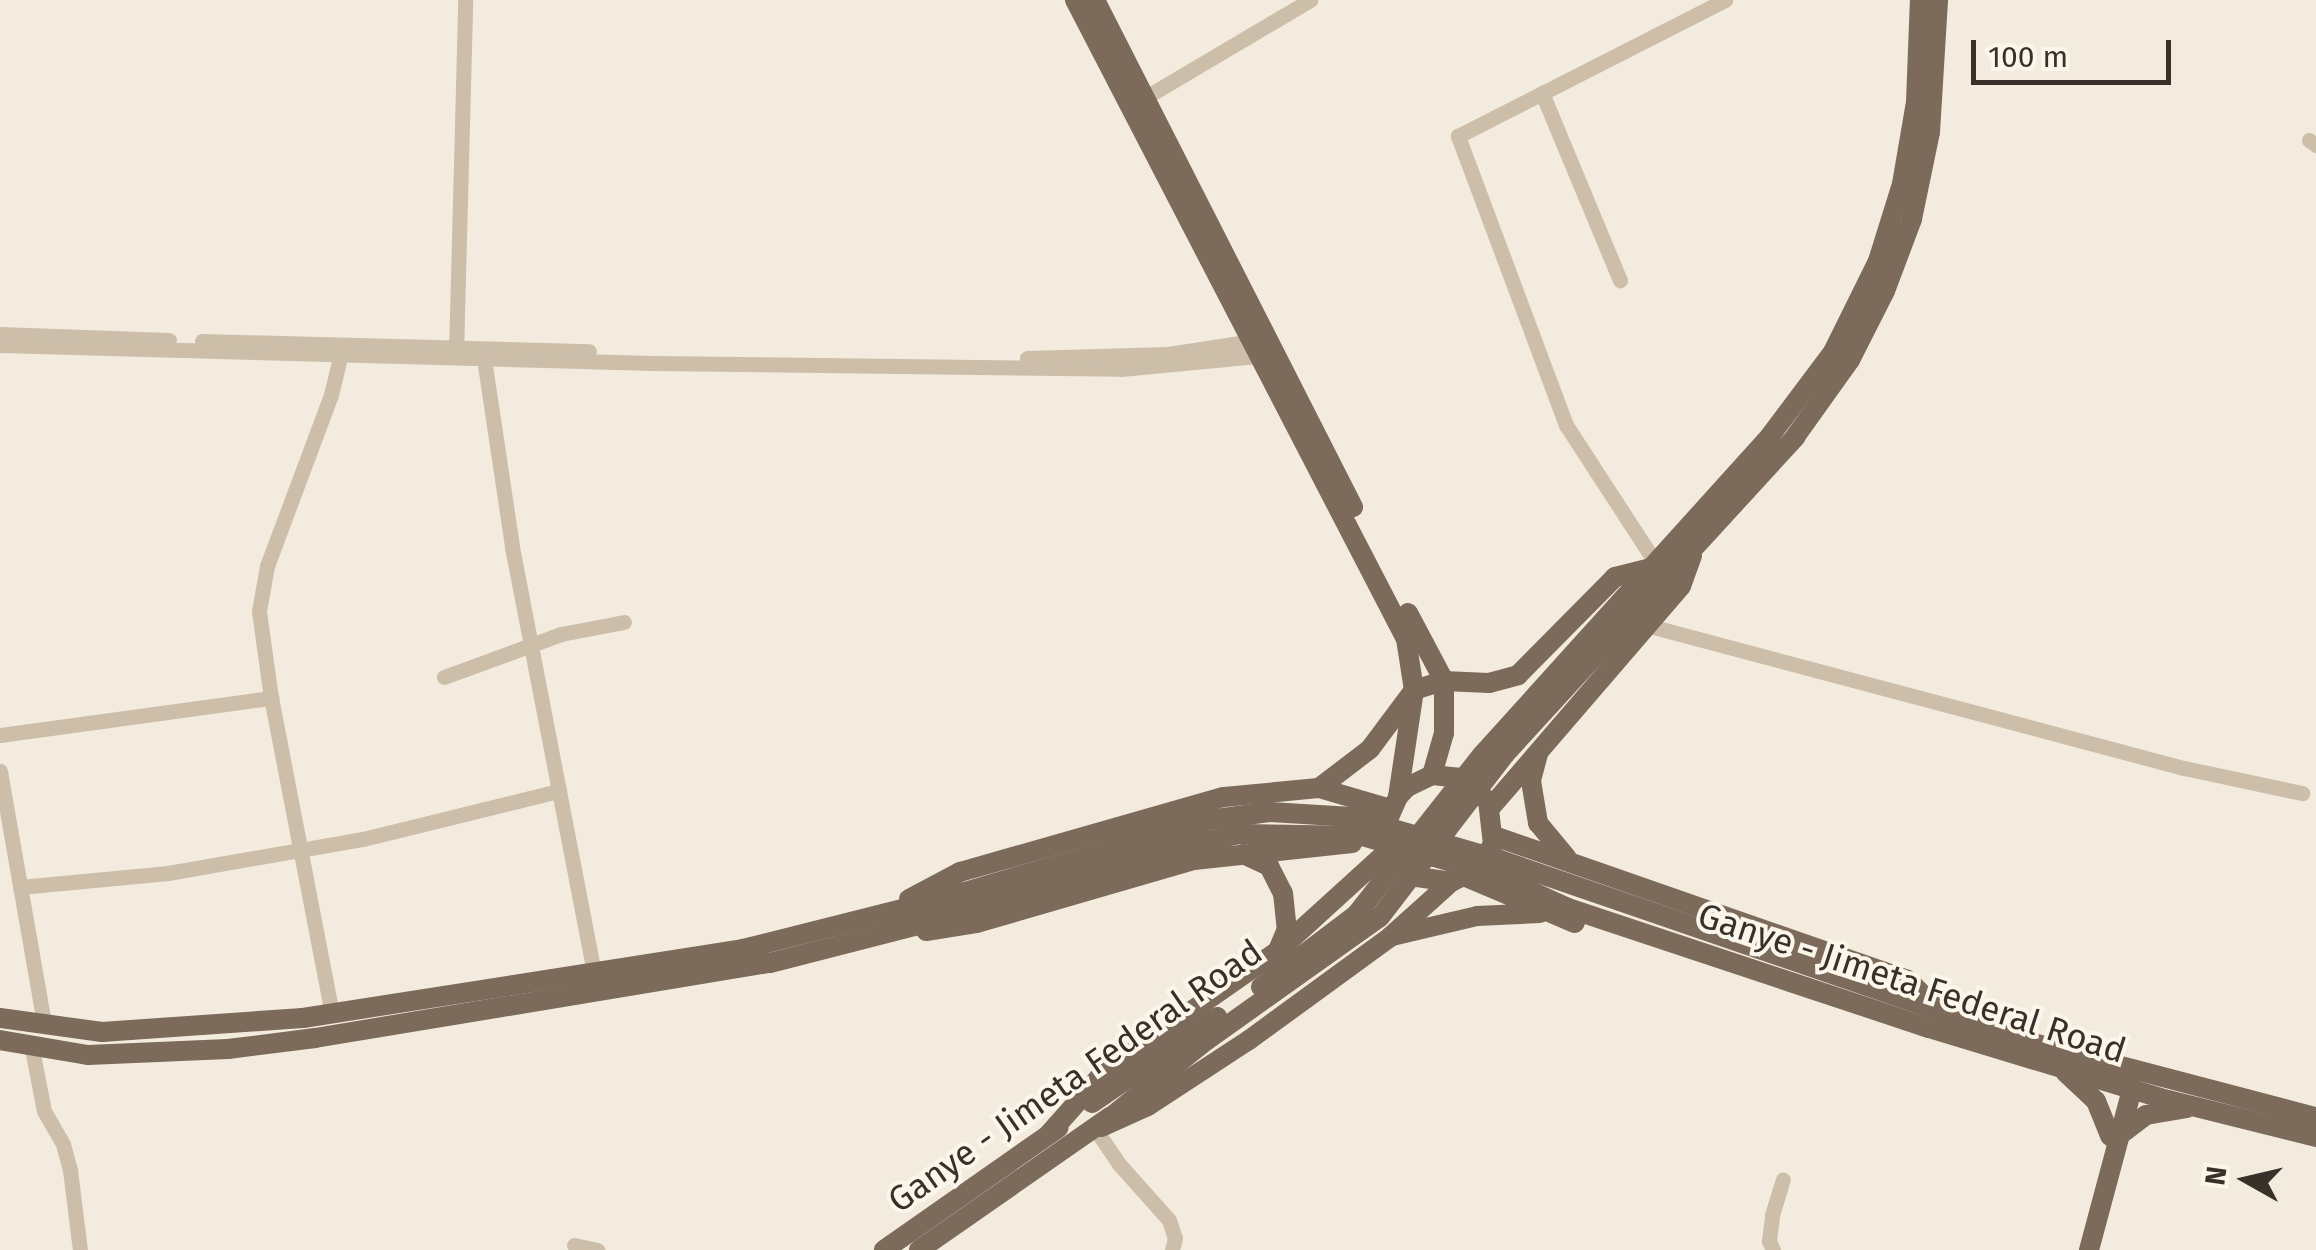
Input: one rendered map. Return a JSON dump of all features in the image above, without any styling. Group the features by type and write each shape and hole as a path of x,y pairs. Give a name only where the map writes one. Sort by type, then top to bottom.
{"main road":[{"path":"877,916 960,872 1224,796 1318,788 1394,803 1432,775 1444,733 1444,681 1074,0"},
{"path":"1095,0 1146,96 1263,348 1406,639 1414,690 1390,844 1402,865 1417,878 1458,880 1544,913 1886,1023 1929,1028"},
{"name":"Ganye - Jimeta Federal Road","path":"884,1250 1260,988 1356,916 1482,754 1770,436 1834,352 1858,307 1902,184 1916,102 1920,0"},
{"path":"1491,807 1681,586 1694,550 1795,436 1850,360 1885,291 1912,219 1930,132 1938,0"},
{"name":"Ganye - Jimeta Federal Road","path":"919,1250 1103,1124 1207,1040 1380,917 1552,698 1694,550"},
{"path":"1318,788 1370,749 1414,690 1444,681 1489,684 1518,676 1616,577 1651,565"},
{"path":"1540,747 1531,782 1538,823 1568,860"},
{"path":"1103,1124 1148,1106 1250,1040 1488,858 1494,836 1491,807 1468,781 1432,775"},
{"name":"Ganye - Jimeta Federal Road","path":"935,911 1239,834 1362,836 1497,867 1568,908 1903,1007 1934,1006 2033,1044 2316,1117"},
{"path":"1494,836 1908,980 1934,1006"},
{"path":"0,1040 88,1055 263,1044 751,966 890,936 977,923 1194,860 1240,852 1390,844"},
{"path":"1050,1134 1105,1070 1279,950 1390,844"},
{"path":"1240,852 1269,866 1283,893 1287,929 1279,950"},
{"path":"0,1018 102,1032 156,1031 332,1014 743,949 877,916 935,911"},
{"path":"890,936 935,911"},
{"path":"1390,936 1476,916 1544,913"},
{"name":"Ganye - Jimeta Federal Road","path":"1903,1007 1929,1028 2127,1088 2316,1137"},
{"path":"2060,1068 2096,1101 2114,1141"},
{"path":"2089,1250 2127,1088"},
{"path":"2114,1141 2146,1116 2194,1106"}],"street":[{"path":"456,352 465,0"},
{"path":"1146,96 1310,0"},
{"path":"1651,565 1566,424 1458,136 1725,0"},
{"path":"1542,93 1620,280"},
{"path":"2316,137 2309,140 2316,145"},
{"path":"0,334 342,350"},
{"path":"0,345 1120,369 1263,348"},
{"path":"332,1014 271,698 260,592 342,350"},
{"path":"483,353 531,647 594,973"},
{"path":"444,677 561,634 624,622"},
{"path":"1646,625 2184,768 2302,794"},
{"path":"0,735 271,698"},
{"path":"0,771 44,1024"},
{"path":"20,887 168,872 300,850 558,791"},
{"path":"30,1044 44,1110 63,1144 70,1170 80,1250"},
{"path":"1103,1124 1119,1164 1168,1220 1174,1238 1172,1250"},
{"path":"1773,1250 1769,1241 1772,1215 1783,1180"},
{"path":"574,1245 597,1250"}]}
